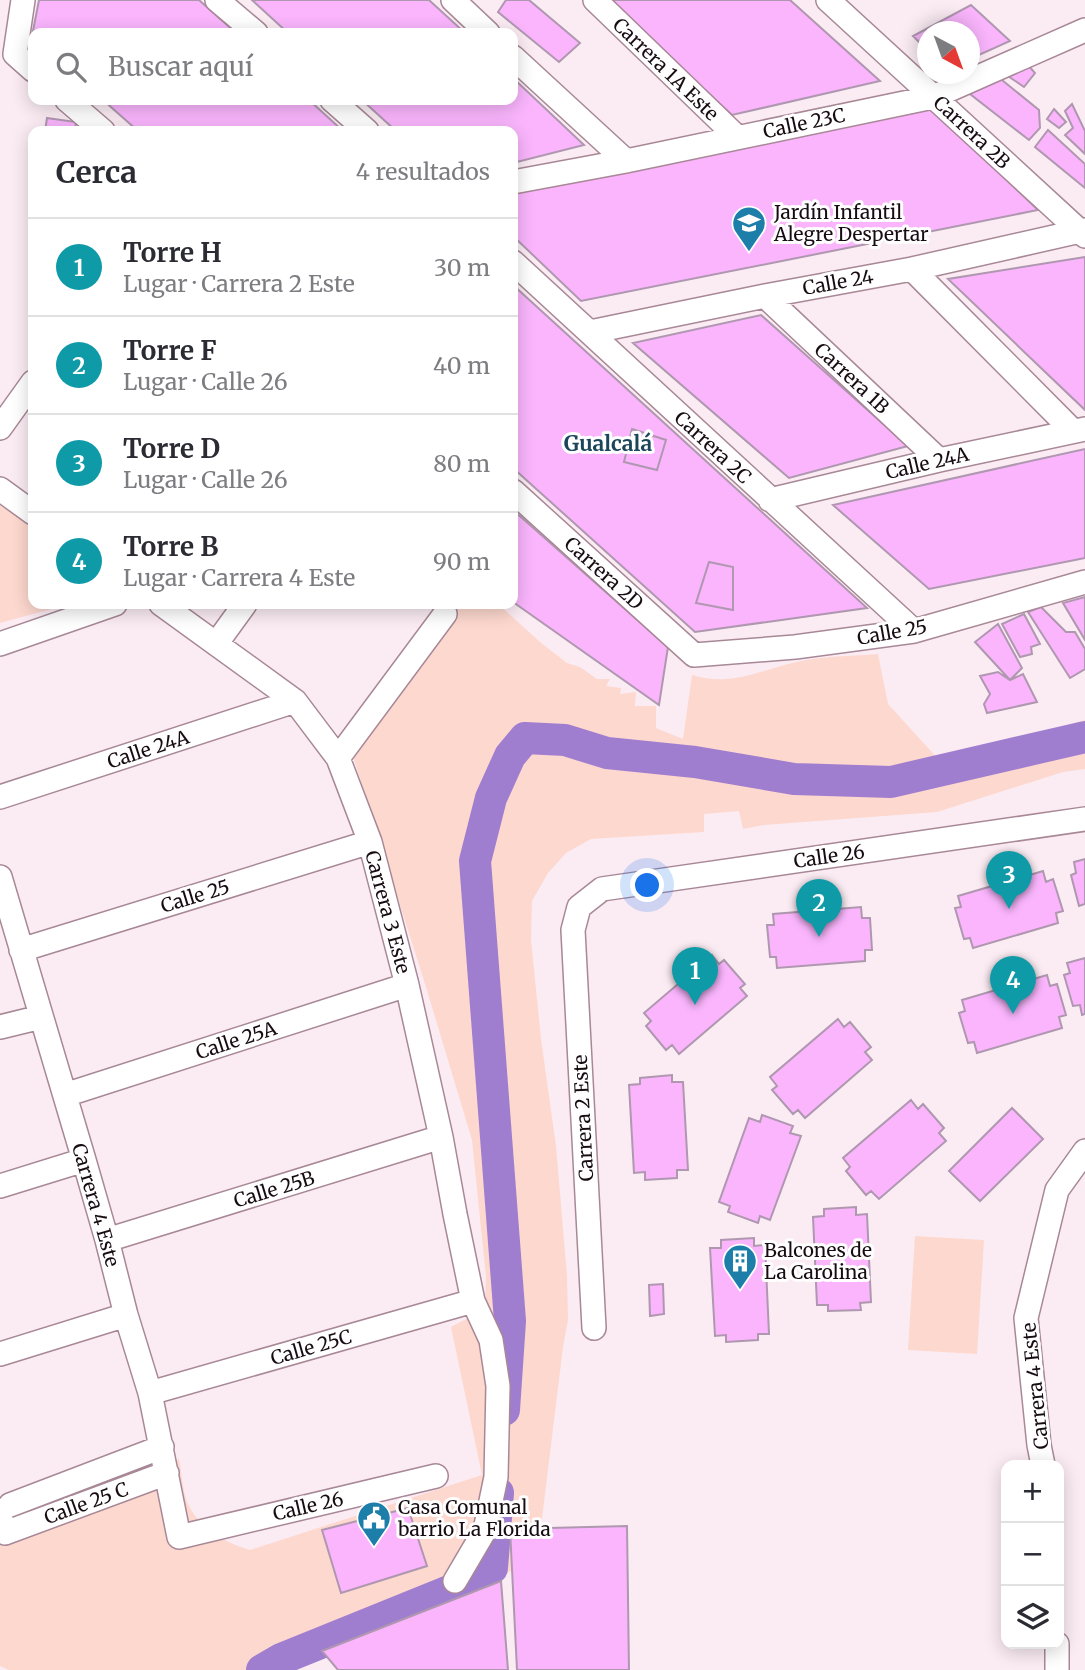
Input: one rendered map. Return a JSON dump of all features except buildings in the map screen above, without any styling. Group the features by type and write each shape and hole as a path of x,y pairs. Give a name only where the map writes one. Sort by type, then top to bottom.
{"street":[{"path":"23,0 15,54 28,66"},
{"path":"217,0 250,28"},
{"path":"453,0 483,28"},
{"name":"Carrera 1A Este","path":"595,0 737,137"},
{"name":"Carrera 2B","path":"828,0 1083,233"},
{"name":"Calle 23C","path":"518,181 933,97 1085,30"},
{"path":"518,62 626,160"},
{"path":"73,105 97,126"},
{"path":"338,105 361,126"},
{"name":"Calle 24","path":"590,332 1083,233"},
{"name":"Carrera 2C","path":"518,267 915,631"},
{"path":"912,269 1079,430"},
{"name":"Carrera 1B","path":"765,296 939,460"},
{"path":"0,428 28,389"},
{"name":"Calle 24A","path":"771,500 1079,430"},
{"path":"0,489 28,509"},
{"name":"Carrera 2D","path":"518,496 694,655"},
{"name":"Calle 25","path":"694,655 795,647 915,631 1085,582"},
{"path":"0,644 101,609"},
{"name":"Carrera 3 Este","path":"168,609 295,701 338,758 370,842 407,985 441,1137 473,1301 491,1340 498,1386 496,1477 485,1530 455,1581"},
{"path":"216,644 241,609"},
{"path":"338,758 445,614"},
{"name":"Calle 24A","path":"0,797 295,701"},
{"name":"Calle 26","path":"579,908 602,889 1085,819"},
{"name":"Calle 25","path":"21,950 370,842"},
{"name":"Carrera 4 Este","path":"0,877 150,1393 179,1537"},
{"name":"Carrera 2 Este","path":"579,908 573,930 594,1328"},
{"name":"Calle 25A","path":"65,1095 407,985"},
{"path":"0,1027 41,1017"},
{"name":"Calle 25B","path":"107,1240 441,1137"},
{"name":"Carrera 4 Este","path":"1042,1460 1026,1318 1057,1190 1085,1151"},
{"path":"0,1186 84,1160"},
{"name":"Calle 25C","path":"150,1393 473,1301"},
{"path":"0,1354 126,1315"},
{"path":"5,1518 162,1447"},
{"name":"Calle 25 C","path":"5,1518 167,1474"},
{"name":"Calle 26","path":"179,1537 436,1476"},
{"path":"1057,1649 1057,1670"}],"shaded area":[{"path":"0,503 28,524 28,609 52,609 0,623"},
{"path":"437,609 504,609 567,663 580,667 597,679 610,679 606,686 621,688 620,694 636,692 635,706 656,706 656,728 683,739 692,675 737,678 806,660 878,654 888,704 939,760 1085,720 1085,769 1063,772 937,812 764,825 743,829 739,811 704,814 704,832 591,839 566,853 548,873 532,901 531,940 556,1146 568,1320 541,1527 524,1562 496,1581 449,1584 396,1602 328,1641 289,1670 9,1670 0,1666 0,1505 13,1518 65,1510 179,1459 186,1499 199,1521 222,1539 250,1550 482,1475 451,1327 485,1309 486,1277 472,1140 344,728"},
{"path":"915,1236 984,1240 977,1354 908,1350"}],"waterway":[{"path":"504,1410 510,1321 475,861 491,798 510,756 525,738 565,740 607,753 695,762 794,779 891,782 1085,737"},
{"path":"262,1670 281,1659 454,1589 492,1568 498,1493"}],"place":[{"name":"Jardín Infantil Alegre Despertar","path":"749,253"},
{"name":"Torre D","path":"1009,909"},
{"name":"Torre F","path":"819,937"},
{"name":"Torre H","path":"695,1005"},
{"name":"Torre B","path":"1013,1014"},
{"name":"Balcones de La Carolina","path":"740,1291"},
{"name":"Casa Comunal barrio La Florida","path":"374,1548"}],"district":[{"name":"Gualcalá","path":"608,444"}]}
